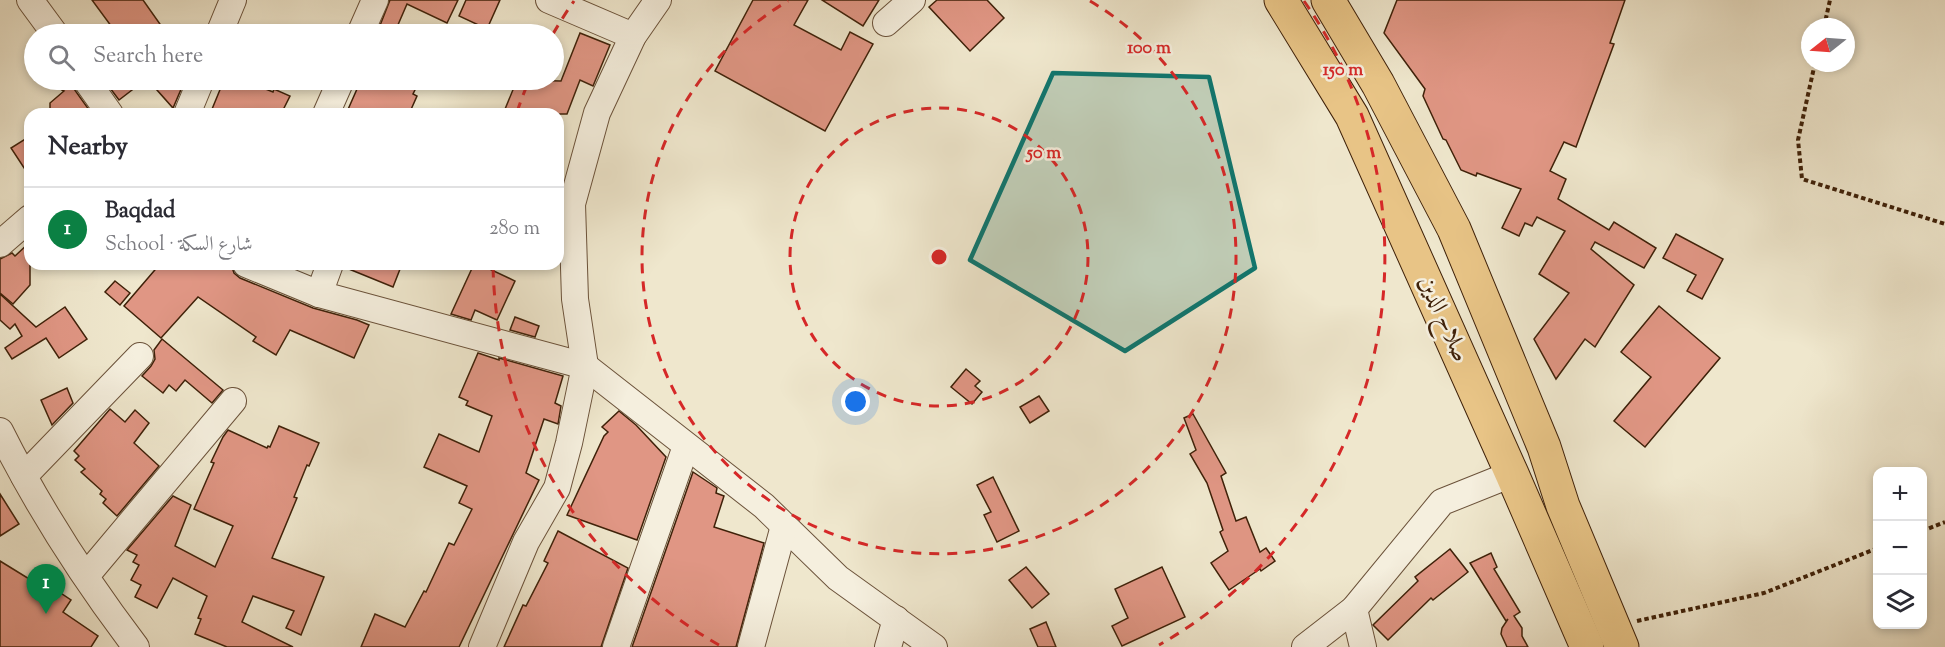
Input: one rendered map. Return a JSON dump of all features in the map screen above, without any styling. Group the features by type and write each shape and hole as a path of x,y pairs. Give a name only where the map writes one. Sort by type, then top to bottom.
{"highway":[{"name":"صلاح الدين","path":"1281,0 1352,116 1587,647"},
{"name":"صلاح الدين","path":"1328,0 1378,84 1454,229 1544,447 1563,506 1617,636"}],"street":[{"path":"30,0 48,24"},
{"path":"223,24 233,0"},
{"path":"364,24 375,0"},
{"path":"549,0 633,36"},
{"path":"482,647 526,542 557,488 585,366 575,299 572,204 597,112 633,36 658,0"},
{"path":"886,23 912,0"},
{"path":"93,90 106,108"},
{"path":"189,108 197,90"},
{"path":"329,108 337,90"},
{"path":"0,244 24,223"},
{"path":"261,270 319,294 585,366 764,506 838,578 934,647"},
{"path":"319,294 328,270"},
{"path":"24,476 140,356"},
{"path":"86,576 233,401"},
{"path":"0,431 61,540 130,645"},
{"path":"616,647 686,446"},
{"path":"1305,647 1354,609 1442,502 1512,474"},
{"path":"751,647 784,526"},
{"path":"1354,609 1363,647"},
{"path":"888,647 896,619"}],"path":[{"path":"1826,18 1830,0"},
{"path":"1813,72 1798,140 1802,179 1945,224"},
{"path":"1927,529 1945,522"},
{"path":"1617,636 1764,593 1873,550"}],"highlighted area":[{"path":"1053,73 1209,77 1255,268 1125,351 970,260"}],"building":[{"path":"92,0 143,0 160,24 110,24"},
{"path":"390,0 458,0 447,23 407,4 398,24 381,24"},
{"path":"466,0 500,0 489,24 476,24 459,16"},
{"path":"753,0 808,0 794,25 841,50 850,32 873,44 825,131 715,71"},
{"path":"822,0 879,0 863,26"},
{"path":"937,0 987,0 1004,18 970,51 929,7"},
{"path":"1397,0 1625,0 1610,43 1614,44 1576,147 1564,142 1550,171 1566,179 1558,199 1609,230 1614,222 1656,248 1644,268 1595,242 1591,249 1634,285 1595,347 1585,339 1556,379 1534,339 1569,293 1539,274 1565,231 1537,217 1532,226 1525,223 1519,236 1502,228 1521,189 1477,173 1476,176 1461,170 1446,140 1443,139 1423,96 1425,89 1384,33"},
{"path":"580,33 610,45 593,86 580,80 567,114 564,114 564,108 505,108 513,90 564,90 564,73"},
{"path":"62,90 75,90 88,108 50,108 50,103 64,91"},
{"path":"112,90 132,90 119,100"},
{"path":"157,90 181,90 173,108"},
{"path":"220,90 268,90 273,92 276,90 290,96 284,108 212,108"},
{"path":"357,90 415,90 413,94 417,96 412,108 349,108"},
{"path":"24,140 24,168 11,148"},
{"path":"1676,234 1723,259 1702,299 1687,291 1696,275 1663,258"},
{"path":"24,248 24,270 30,270 30,285 13,304 0,293 0,259 12,253 15,256"},
{"path":"155,270 233,270 240,278 313,308 369,325 354,358 290,330 276,355 253,341 256,337 198,297 161,338 124,306"},
{"path":"351,270 400,270 393,287"},
{"path":"471,270 492,270 515,281 497,320 475,310 471,320 451,314"},
{"path":"115,281 130,293 120,305 105,292"},
{"path":"0,294 36,327 65,307 87,339 59,358 46,338 12,359 5,348 22,336 15,324 10,329 0,320"},
{"path":"1659,306 1720,358 1645,447 1614,421 1651,377 1621,352"},
{"path":"515,317 539,326 535,337 510,330"},
{"path":"162,339 223,390 212,403 185,380 176,391 169,385 163,393 142,376 155,359 154,350"},
{"path":"478,353 563,376 555,403 561,406 558,424 544,419 526,473 539,480 459,647 361,647 375,614 405,627 424,591 426,592 449,543 454,545 472,509 459,503 467,486 424,467 439,434 479,452 492,416 466,405 468,401 459,397"},
{"path":"966,369 980,381 975,386 982,392 972,404 951,387"},
{"path":"67,388 73,403 52,425 41,400"},
{"path":"1039,396 1049,411 1030,423 1020,407"},
{"path":"110,409 125,422 135,410 149,423 134,443 159,466 117,516 103,503 106,499 100,494 102,491 81,472 85,469 75,460 79,456 74,451"},
{"path":"619,411 636,425 666,457 637,540 567,515 604,436 608,432 602,427"},
{"path":"1193,414 1226,473 1221,476 1236,521 1246,517 1260,552 1266,548 1275,561 1229,590 1211,563 1228,551 1220,532 1223,530 1207,483 1190,454 1196,450 1184,418"},
{"path":"279,426 319,443 309,466 307,465 294,497 297,498 272,558 324,577 301,635 286,628 294,611 253,596 242,622 293,647 227,647 195,634 201,619 198,618 207,596 173,578 157,608 135,597 141,585 131,580 139,565 133,562 137,555 127,550 173,496 191,505 175,546 215,567 233,526 194,509 214,463 211,462 228,430 267,448 270,447"},
{"path":"693,472 717,488 716,493 724,496 714,527 764,543 736,647 632,647"},
{"path":"993,477 1019,531 997,542 984,515 991,512 977,485"},
{"path":"0,494 19,524 0,536"},
{"path":"558,531 628,568 601,647 504,647 523,605 526,606 548,563 544,561"},
{"path":"1450,549 1468,572 1433,600 1431,598 1388,640 1373,625 1418,581 1415,577"},
{"path":"1491,553 1497,567 1494,569 1520,612 1514,616 1522,628 1522,636 1528,647 1507,647 1501,634 1508,619 1506,621 1470,563"},
{"path":"0,561 47,590 50,586 71,600 63,612 98,636 91,647 0,647"},
{"path":"1026,567 1049,594 1032,608 1009,580"},
{"path":"1162,567 1185,617 1122,646 1112,626 1128,618 1115,589"},
{"path":"1046,622 1056,647 1038,647 1030,629"}],"place":[{"name":"Baqdad","path":"46,614"}]}
